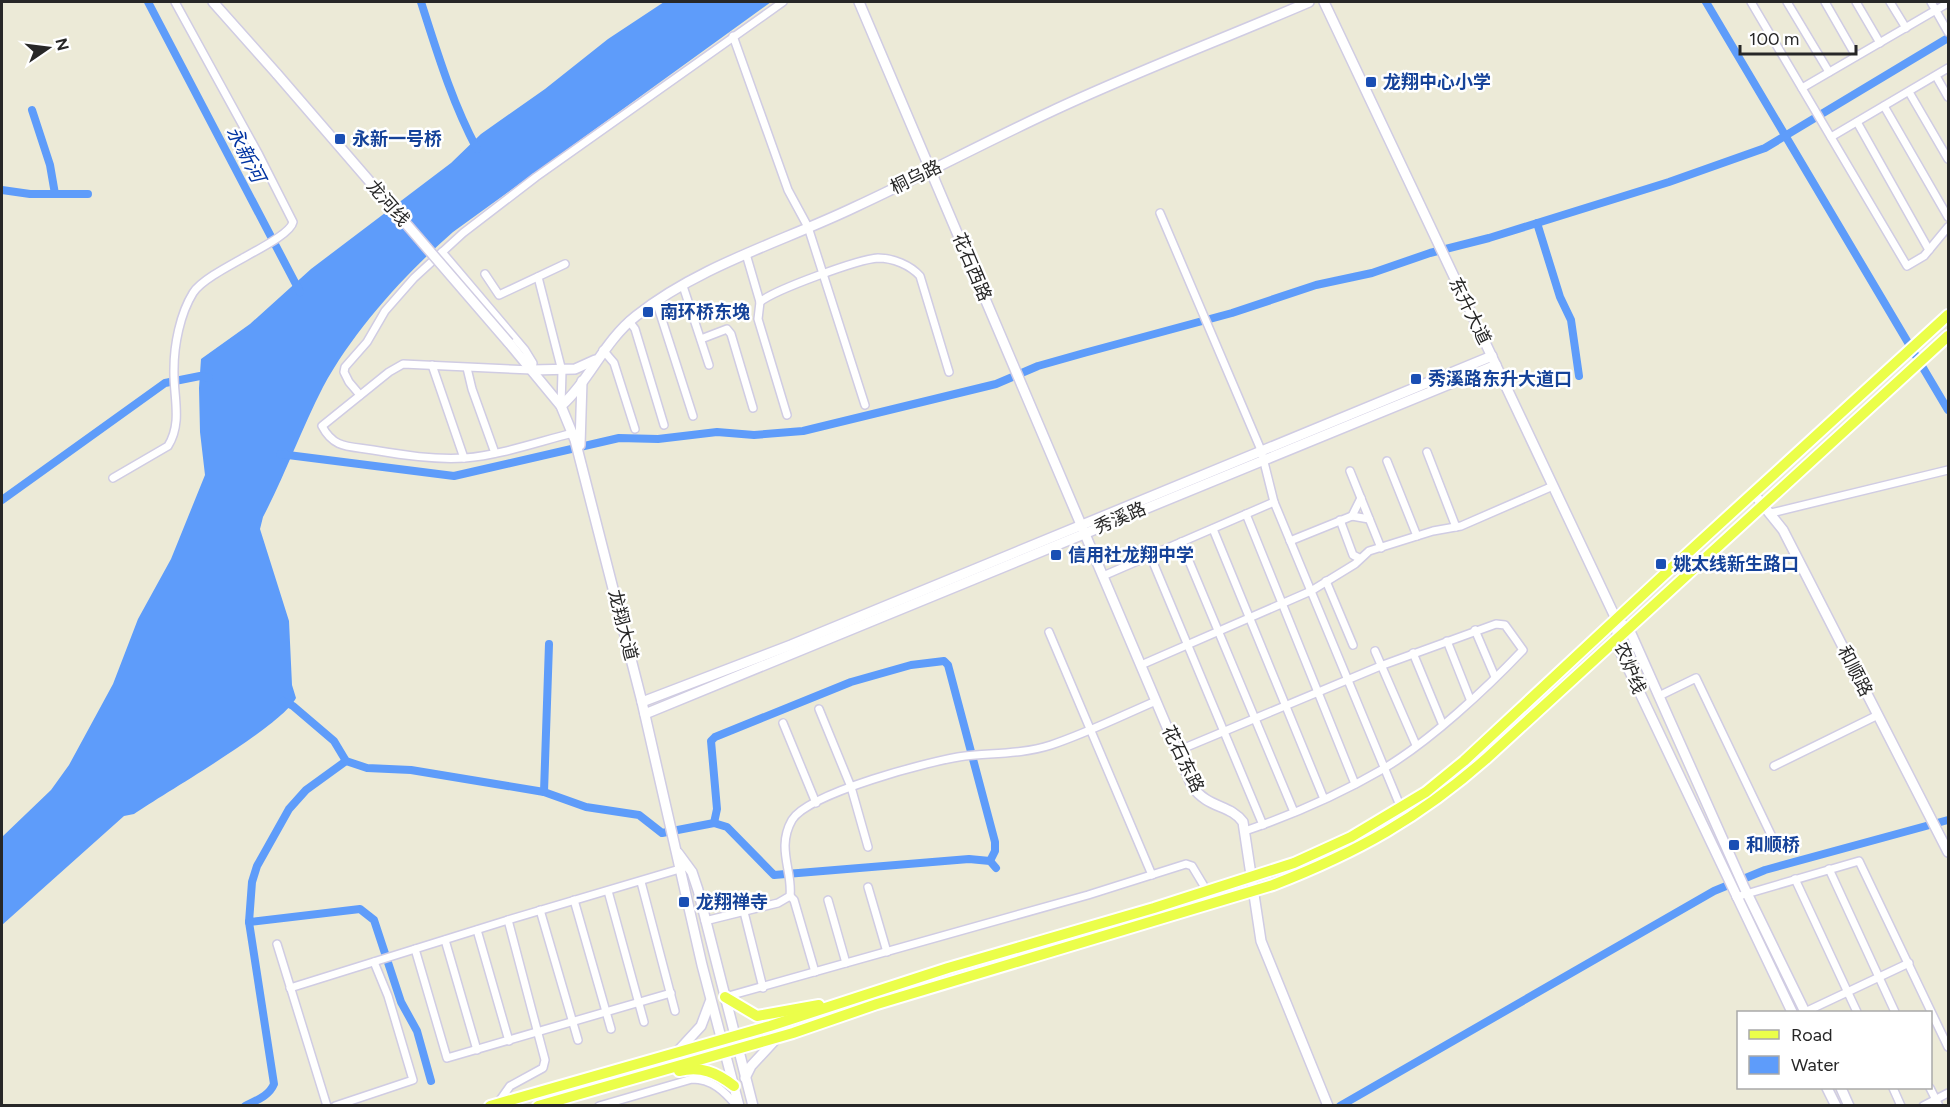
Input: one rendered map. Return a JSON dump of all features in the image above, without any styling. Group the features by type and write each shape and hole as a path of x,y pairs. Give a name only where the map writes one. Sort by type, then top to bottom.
{"main road":[{"path":"495,1105 734,1036 831,1004 1207,891 1252,877 1333,846 1401,808 1464,761 1948,315"},
{"path":"538,1106 777,1038 877,1004 1254,891 1336,860 1415,816 1468,775 1616,640 1768,510 1948,336"},
{"path":"725,998 757,1016 812,1005 831,1004"},
{"path":"620,1082 646,1080 688,1069 713,1072 734,1086"}],"street":[{"path":"113,478 168,446 176,429 174,372 183,316 195,289 258,248 288,232 293,222 177,2"},
{"name":"龙河线","path":"213,2 278,74 561,406"},
{"path":"360,395 344,372 348,360 367,342 385,311 406,286 442,252 483,217 580,144 783,2"},
{"name":"花石西路","path":"859,2 1083,529"},
{"name":"桐乌路","path":"561,406 573,395 600,354 629,321 683,286 746,254 853,208 1051,111 1307,2"},
{"name":"东升大道","path":"1324,2 1437,245 1617,619"},
{"path":"1751,2 1907,266 1929,250 1948,227"},
{"path":"1787,2 1829,72"},
{"path":"1825,2 1856,56"},
{"path":"1856,2 1880,42"},
{"path":"1890,2 1906,28"},
{"path":"1931,2 1947,29"},
{"path":"1802,88 1948,3"},
{"path":"733,36 788,190 808,227 865,405"},
{"path":"1831,137 1948,68"},
{"path":"1936,76 1948,97"},
{"path":"1909,92 1948,159"},
{"path":"1884,106 1948,217"},
{"path":"1857,122 1929,250"},
{"path":"1160,213 1262,455 1274,502 1401,808"},
{"path":"442,252 525,350 533,363 532,370"},
{"path":"746,254 760,302 758,319 787,415"},
{"path":"760,302 780,290 875,258 898,262 914,269 920,276 949,372"},
{"path":"485,274 499,295 565,264"},
{"path":"538,277 562,371 561,406"},
{"path":"683,286 709,364"},
{"path":"656,302 693,416"},
{"path":"629,321 635,330 664,425"},
{"path":"701,339 727,329 731,334 753,408"},
{"path":"574,437 464,458 399,454 331,441 322,426 397,367 412,364 562,371 576,369 600,354 614,363 634,429"},
{"name":"秀溪路","path":"645,714 1083,529 1494,360"},
{"path":"432,365 464,458"},
{"path":"467,368 472,389 495,453"},
{"path":"579,456 582,381"},
{"name":"龙翔大道","path":"561,406 574,437 645,714 676,848 684,868 711,1000 738,1106"},
{"path":"1427,452 1456,527"},
{"path":"1387,461 1417,536"},
{"path":"1768,510 1948,470"},
{"path":"1350,471 1381,548"},
{"path":"1141,665 1311,591 1355,564 1359,558 1381,548 1417,536 1456,527 1553,486"},
{"name":"和顺路","path":"1754,494 1783,530 1948,852"},
{"path":"1352,516 1361,498"},
{"path":"1103,576 1274,502"},
{"path":"1246,514 1355,784"},
{"path":"1290,541 1352,516 1369,519"},
{"path":"1340,520 1353,555 1359,558"},
{"name":"秀溪路","path":"642,702 1083,529"},
{"name":"花石东路","path":"1083,529 1192,786 1200,798 1239,815 1245,831"},
{"path":"1213,529 1324,799"},
{"path":"1181,542 1294,812"},
{"path":"1150,555 1263,825"},
{"path":"1326,581 1353,645"},
{"name":"农炉线","path":"1617,619 1629,629 1746,890 1805,1011"},
{"name":"农炉线","path":"1617,619 1616,640 1792,1011"},
{"path":"1177,751 1413,653 1475,630 1496,624 1505,625 1523,650 1496,677 1442,723 1384,768 1324,799 1245,831 1256,921 1261,941 1327,1103"},
{"path":"1475,630 1496,677"},
{"path":"1049,632 1152,875"},
{"path":"1446,641 1470,699"},
{"path":"1376,651 1416,745"},
{"path":"1413,653 1442,723"},
{"path":"1659,696 1696,678 1775,843"},
{"path":"705,921 784,901 790,896 791,888 784,862 789,828 796,814 816,803 879,777 956,758 1034,750 1156,701"},
{"path":"819,709 851,787 868,847"},
{"path":"1774,766 1878,715"},
{"path":"783,723 816,803"},
{"path":"1735,895 1746,890 1859,861 1931,1011"},
{"path":"725,998 1186,864 1192,866 1207,891"},
{"path":"291,988 540,910 684,868"},
{"name":"龙翔大道","path":"684,868 695,881 753,1106"},
{"path":"1829,869 1895,1011"},
{"path":"1795,879 1857,1011"},
{"path":"641,882 675,1011"},
{"path":"868,887 887,952"},
{"path":"608,891 644,1022"},
{"path":"790,896 794,900 815,972"},
{"path":"574,900 611,1029"},
{"path":"828,900 846,963"},
{"path":"540,910 578,1041"},
{"path":"744,912 763,988"},
{"path":"495,1105 510,1086 543,1068 545,1050 508,920"},
{"path":"477,930 508,1041"},
{"path":"445,940 477,1050"},
{"path":"277,944 327,1106"},
{"path":"415,949 447,1058 671,993"},
{"path":"335,1106 413,1080 395,1017 375,962"},
{"path":"1807,1011 1909,963"},
{"path":"678,1051 701,1026 711,1000"},
{"path":"1932,1013 1948,1047"},
{"path":"745,1078 751,1066 777,1038"},
{"path":"599,1106 692,1078 704,1079 718,1086 738,1106"},
{"path":"1828,1089 1836,1106"},
{"path":"1840,1089 1849,1106"},
{"path":"1893,1089 1901,1106"},
{"path":"1923,1106 1937,1102 1948,1093"}],"water":[{"path":"664,2 771,2 453,232 416,266 381,304 335,366 323,387 263,517 260,529 289,621 292,685 296,698 269,725 247,741 134,814 124,816 2,925 2,837 51,790 69,765 113,684 138,619 171,559 205,475 200,432 201,359 250,324 311,269 451,163 481,134 545,89 608,39"}],"waterway":[{"name":"永新河","path":"148,2 300,292"},
{"path":"421,2 453,95 477,149"},
{"path":"1706,2 1948,410"},
{"path":"280,454 454,476 619,438 658,439 717,432 754,435 803,431 996,384 1038,366 1232,313 1316,285 1372,273 1430,253 1489,238 1669,182 1765,148 1948,38"},
{"path":"32,110 50,165 55,194"},
{"path":"2,190 30,194 88,194"},
{"path":"1537,223 1560,297 1571,320 1579,376"},
{"path":"2,500 165,383 200,376 209,378"},
{"path":"544,792 549,644"},
{"path":"714,823 717,809 711,741 715,737 851,682 911,665 944,661 948,665 995,842 995,851 990,861"},
{"path":"283,701 293,706 334,741 346,761 367,768 411,770 544,792 586,807 639,815 662,833 714,823 727,827 774,875 969,859 990,861 996,868"},
{"path":"245,1106 266,1095 274,1084 249,922 252,882 257,866 289,809 306,790 346,761"},
{"path":"1340,1106 1714,891 1765,870 1948,820"},
{"path":"249,922 360,909 374,920 401,1002 417,1031 431,1081"}],"place":[{"name":"龙翔中心小学","path":"1371,82"},
{"name":"永新一号桥","path":"340,139"},
{"name":"南环桥东堍","path":"648,312"},
{"name":"秀溪路东升大道口","path":"1416,379"},
{"name":"信用社龙翔中学","path":"1056,555"},
{"name":"姚太线新生路口","path":"1661,564"},
{"name":"和顺桥","path":"1734,845"},
{"name":"龙翔禅寺","path":"684,902"}]}
